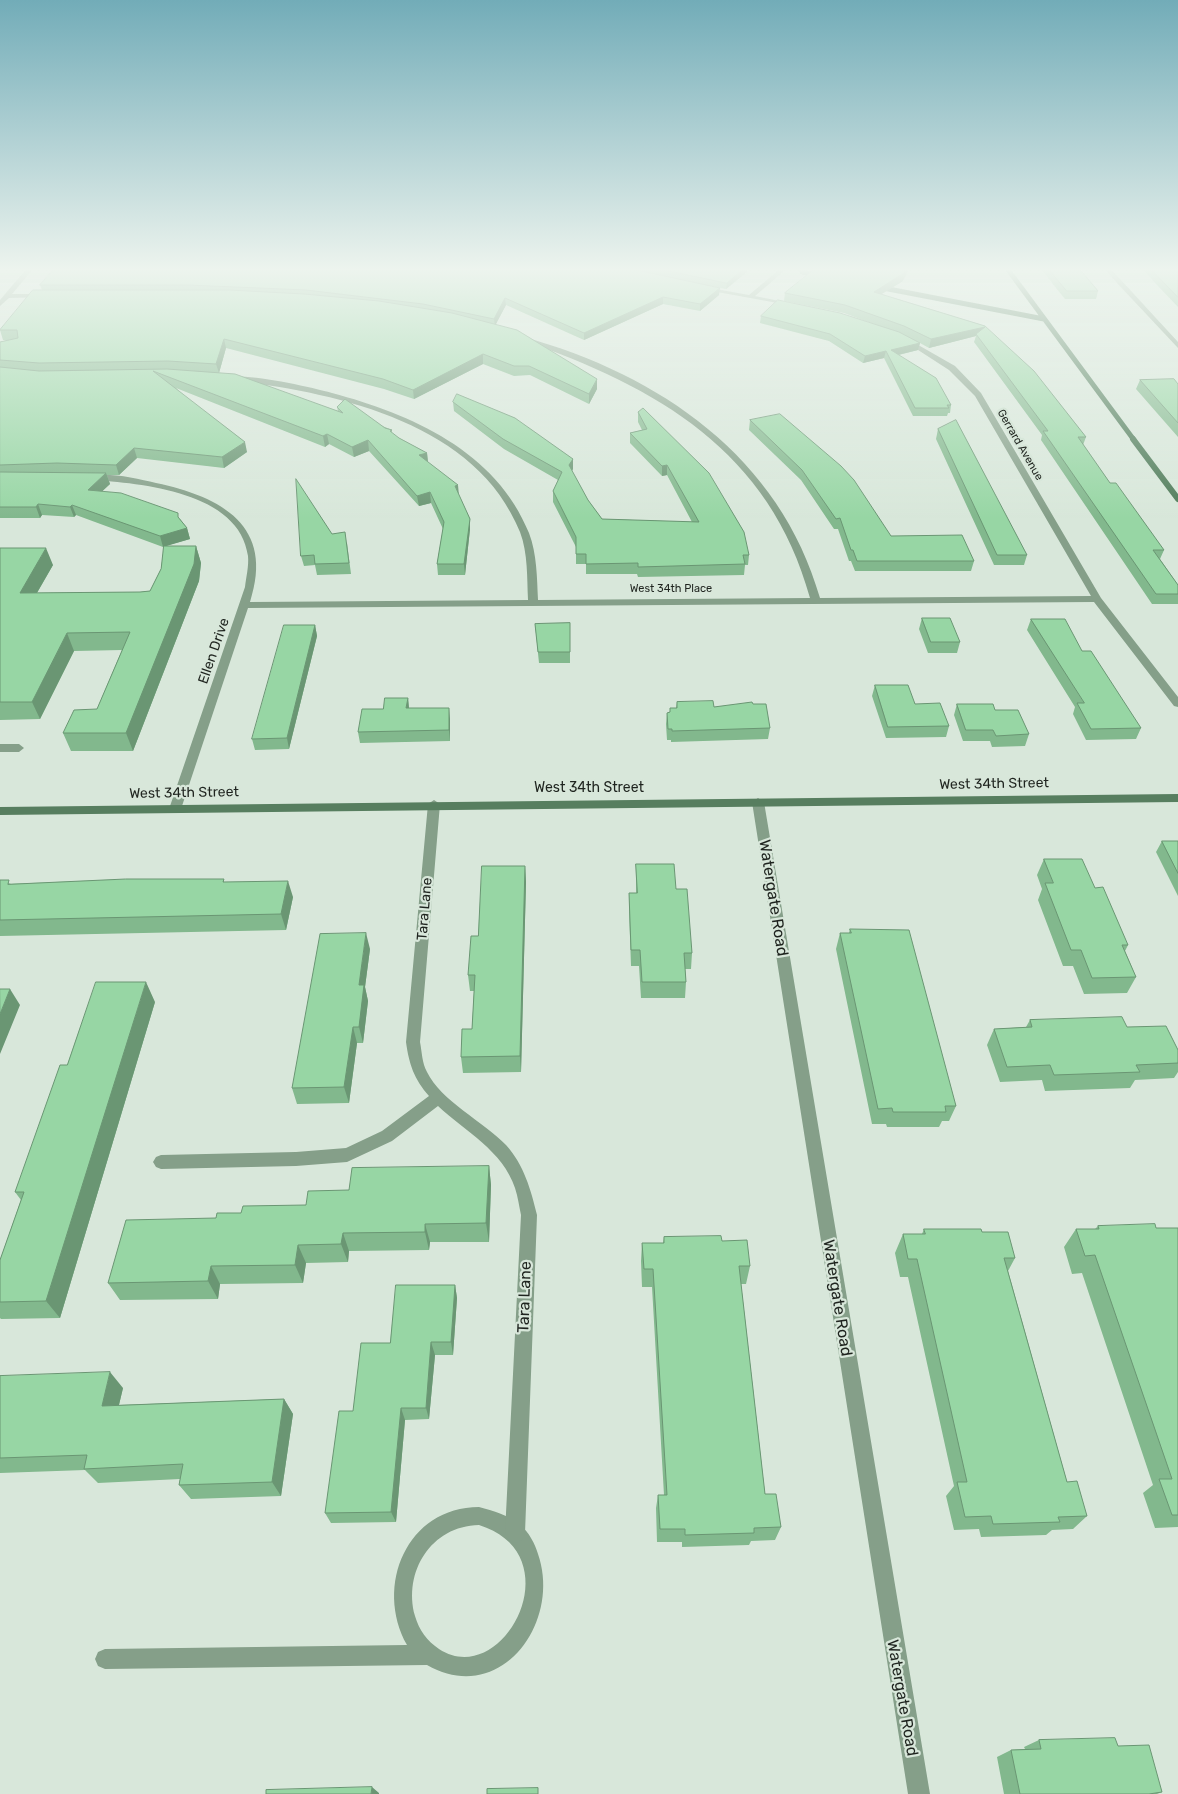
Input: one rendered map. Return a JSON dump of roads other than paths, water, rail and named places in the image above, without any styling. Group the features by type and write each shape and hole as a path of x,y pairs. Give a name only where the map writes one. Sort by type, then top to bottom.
{"street":[{"path":"559,351 624,378 680,412 723,445 754,477 785,521 804,562 816,601"},
{"name":"Gerrard Avenue","path":"924,351 939,359 972,388 1097,599 1178,704"},
{"path":"226,378 316,392 371,407 416,425 466,455 503,493 520,521 530,553 533,603"},
{"name":"Ellen Drive","path":"78,478 132,480 193,494 222,509 232,517 243,530 254,554 252,582 175,809"},
{"name":"West 34th Place","path":"244,605 1097,599"},
{"path":"0,748 19,748"},
{"name":"West 34th Street","path":"0,811 434,804 1178,798"},
{"name":"Watergate Road","path":"758,802 919,1794"},
{"name":"Tara Lane","path":"434,804 413,1042 423,1079 438,1097 487,1136 501,1151 513,1166 522,1183 527,1204 516,1533"},
{"path":"161,1162 296,1159 347,1155 387,1136 438,1097"},
{"path":"479,1516 498,1522 516,1533 530,1559 534,1574 535,1598 528,1621 514,1644 495,1659 471,1667 448,1665 427,1654 412,1636 403,1612 402,1586 409,1561 422,1541 438,1527 458,1517 479,1516"},
{"path":"105,1659 427,1654"}],"waterway":[{"path":"1068,351 1134,440"},
{"path":"1133,439 1178,499"}]}
